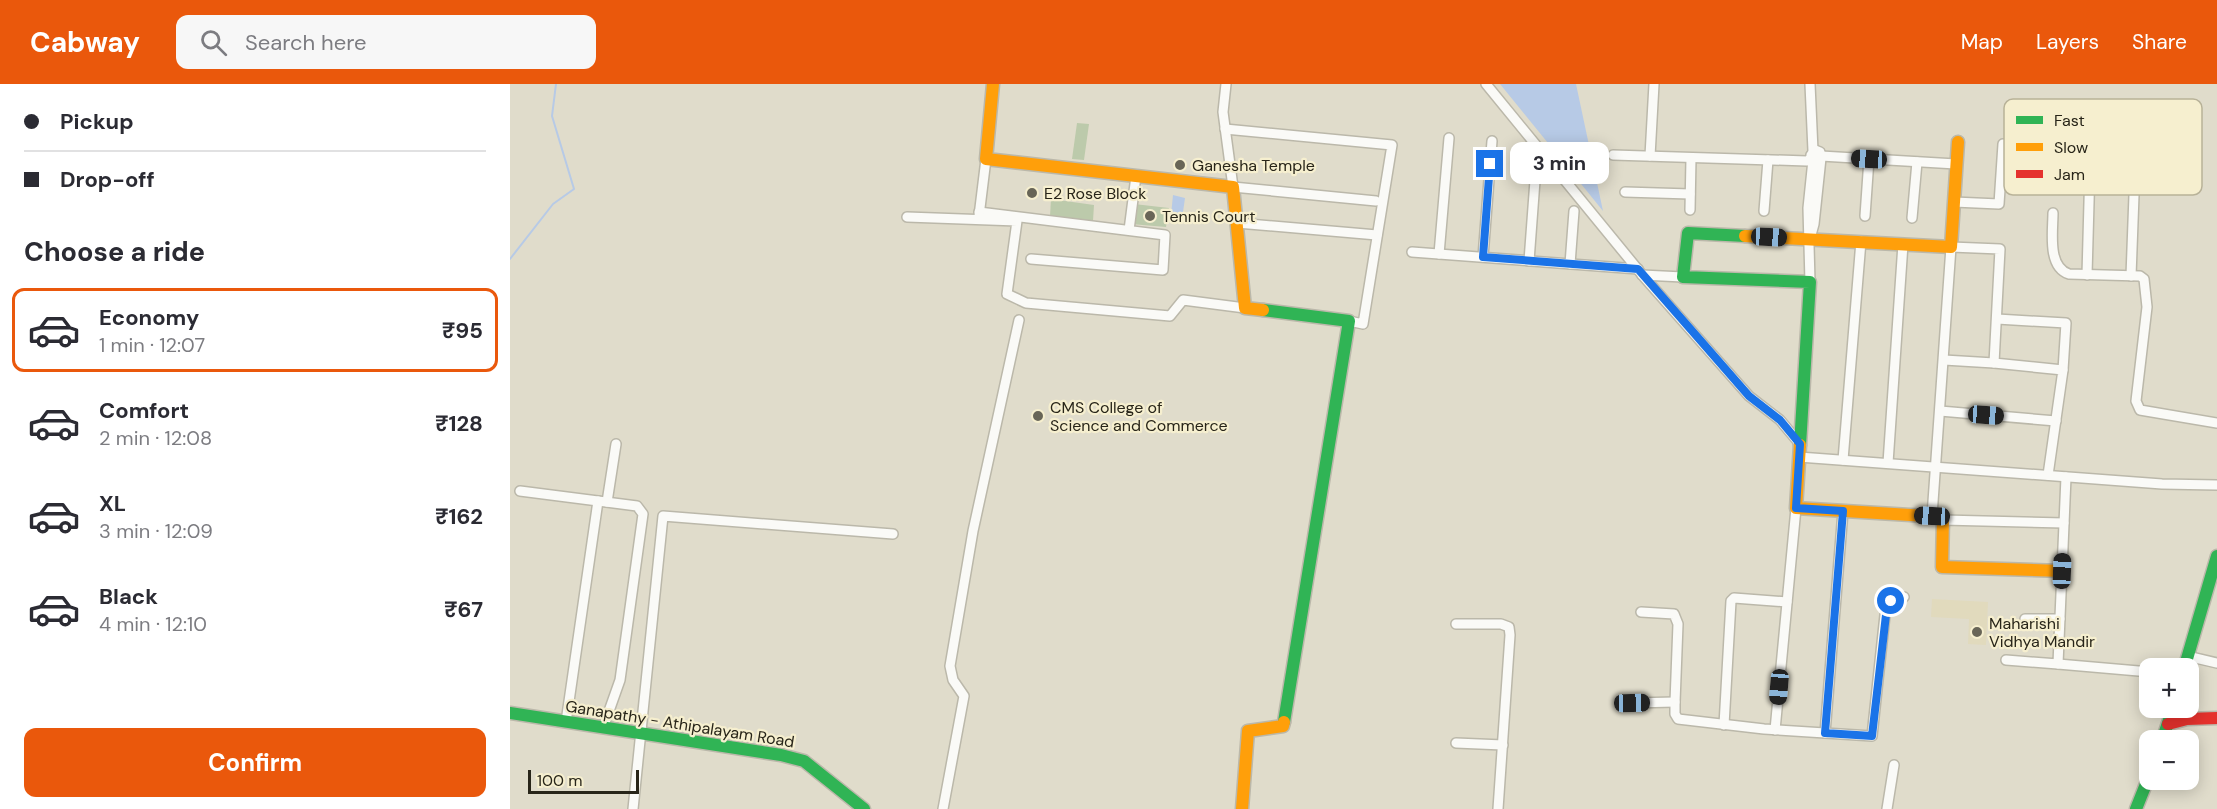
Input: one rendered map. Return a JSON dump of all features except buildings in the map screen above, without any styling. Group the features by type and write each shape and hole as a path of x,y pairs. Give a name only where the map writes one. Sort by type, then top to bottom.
{"street":[{"path":"979,216 993,84"},
{"path":"1226,84 1222,112 1233,187 1245,308"},
{"path":"1486,84 1640,272 1749,396 1780,420 1799,451 1843,460 2162,484 2217,485"},
{"path":"1650,156 1654,84"},
{"path":"1775,730 1796,508 1810,282 1809,240 1814,224 1816,157 1810,84"},
{"path":"979,216 1017,221 1007,294 1026,303 1170,316 1183,300 1363,324 1392,145 1225,129"},
{"path":"1439,254 1449,138"},
{"path":"1483,257 1492,141"},
{"path":"1958,142 1936,467 1937,518 1942,567 2062,571"},
{"path":"1954,202 1999,204 2003,144"},
{"path":"1613,155 1807,161 1816,157 1956,164"},
{"path":"1690,210 1691,158"},
{"path":"986,159 1376,201"},
{"path":"1865,216 1869,159"},
{"path":"1764,211 1768,160"},
{"path":"1912,218 1917,162"},
{"path":"1529,261 1536,167"},
{"path":"1129,231 1136,176"},
{"path":"1625,192 1690,194"},
{"path":"2087,274 2089,195"},
{"path":"2131,276 2134,195"},
{"path":"1570,264 1574,211"},
{"path":"2053,213 2054,257 2058,268 2069,274 2131,276 2144,279 2147,307 2136,401 2138,406 2145,412 2217,423"},
{"path":"907,217 979,216 1165,235 1163,270 1031,259"},
{"path":"1237,223 1377,236"},
{"path":"1683,277 1688,233 2000,249 1994,363"},
{"path":"1843,460 1860,242"},
{"path":"1888,463 1903,244"},
{"path":"1412,252 1570,264 1683,277 1810,282"},
{"path":"1996,319 2066,323 2063,370 2048,475"},
{"path":"943,809 964,696 953,680 950,666 973,531 1019,320"},
{"path":"1242,809 1248,731 1283,726 1349,321"},
{"path":"1944,360 2063,370"},
{"path":"1940,411 2056,420"},
{"path":"566,722 603,502 616,444"},
{"path":"2058,664 2066,477"},
{"path":"520,491 637,506 643,514 620,680 603,728"},
{"path":"1796,508 1937,518 2064,523"},
{"path":"1825,733 1843,511"},
{"path":"633,809 663,516 893,534"},
{"path":"2186,658 2217,556"},
{"path":"1641,612 1674,614 1678,624 1675,714 1678,719 1775,730 1872,736 1886,615 1891,601 1904,597"},
{"path":"1724,725 1731,601 1734,598 1787,602"},
{"path":"2025,619 2060,619"},
{"path":"1456,624 1501,624 1509,627 1498,809"},
{"path":"2006,660 2139,671"},
{"path":"2199,663 2217,663"},
{"path":"1632,703 1675,702"},
{"name":"Ganapathy - Athipalayam Road","path":"510,713 781,755 804,761 864,809"},
{"path":"2166,730 2170,718"},
{"path":"2168,724 2187,719 2217,718"},
{"path":"1456,742 1503,745"},
{"path":"1887,809 1894,765"},
{"path":"2136,809 2144,790"}],"shaded area":[{"name":"Maharishi Vidhya Mandir","path":"1932,599 1988,602 1986,645 1968,644 1969,619 1931,617"}],"green space":[{"path":"1077,123 1089,124 1084,160 1072,159"},
{"path":"1051,199 1094,205 1093,221 1050,216"},
{"name":"Tennis Court","path":"1134,204 1169,208 1166,227 1131,224"}],"water":[{"path":"1500,84 1576,84 1603,211"},
{"path":"1173,195 1185,198 1183,212 1186,219 1175,219 1177,216 1171,215"}],"waterway":[{"path":"510,259 553,204 574,189 552,116 556,84"}],"traffic: fast":[{"path":"1745,236 1688,233 1683,277 1810,282 1800,445"},
{"path":"1263,310 1349,321 1284,722"},
{"path":"2187,658 2217,556"},
{"path":"510,713 781,755 804,761 864,809"},
{"path":"2166,730 2170,718"},
{"path":"2136,809 2144,790"}],"traffic: slow":[{"path":"993,84 986,159 1233,187 1245,308 1263,310"},
{"path":"1745,236 1951,247 1958,142"},
{"path":"1800,445 1796,508 1943,517 1942,567 2062,571"},
{"path":"1242,809 1248,731 1283,726 1284,722"}],"traffic: jam":[{"path":"2168,724 2187,719 2217,718"}],"place":[{"name":"Ganesha Temple","path":"1180,165"},
{"name":"E2 Rose Block","path":"1032,193"},
{"name":"Tennis Court","path":"1150,216"},
{"name":"CMS College of Science and Commerce","path":"1038,416"},
{"name":"Maharishi Vidhya Mandir","path":"1977,632"}],"route":[{"path":"1490,164 1483,257 1638,269 1749,396 1780,420 1800,444 1796,508 1843,511 1825,733 1872,736 1886,615 1891,601"}]}
